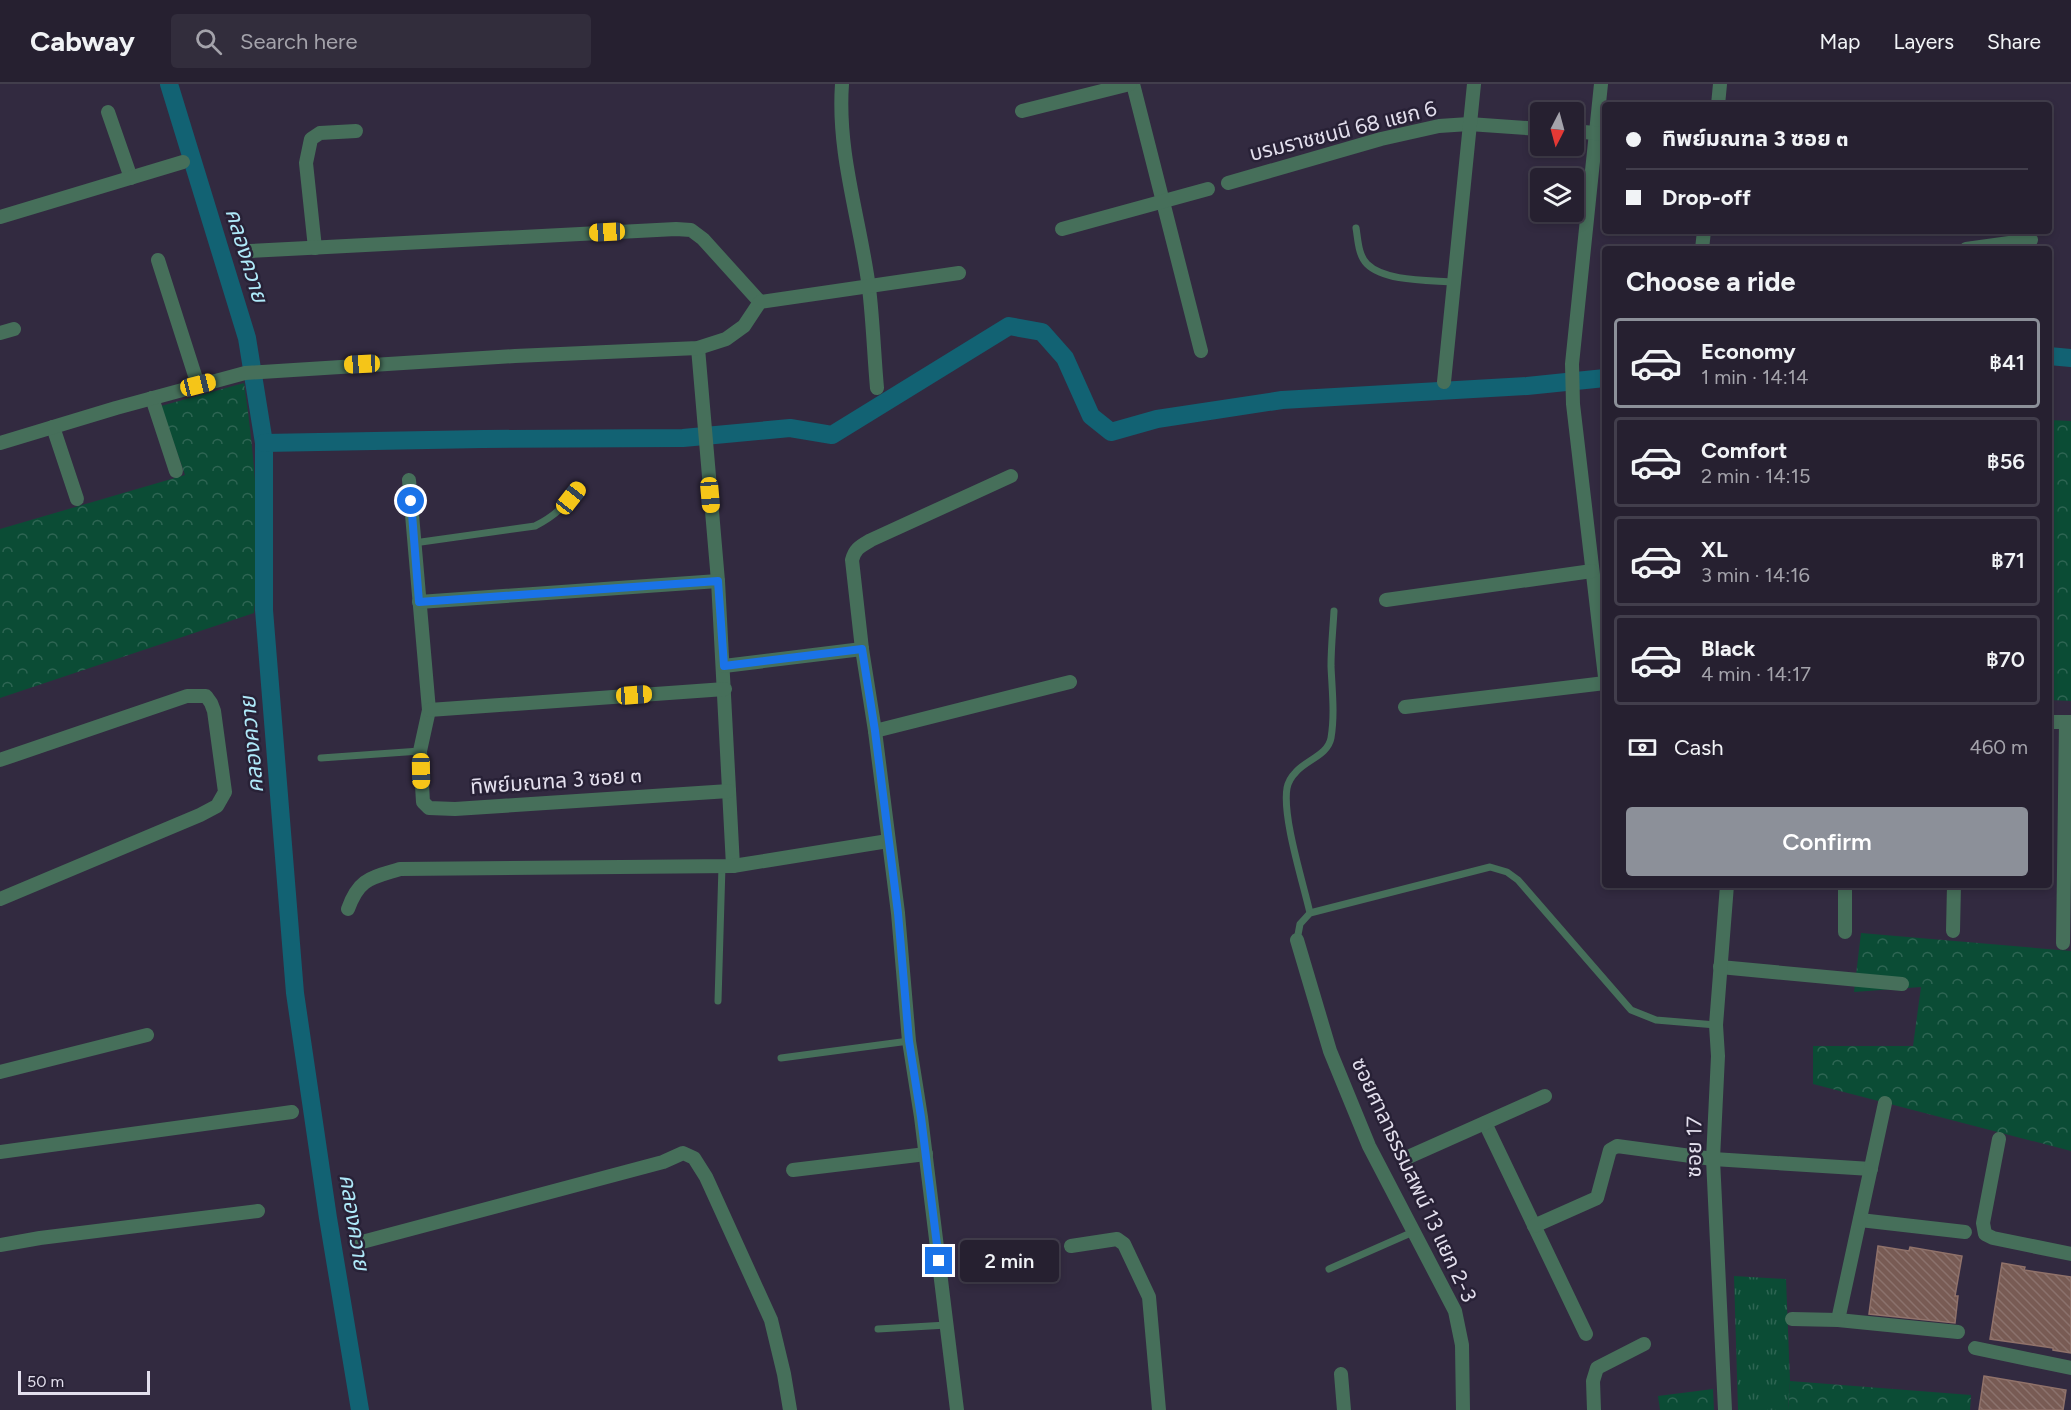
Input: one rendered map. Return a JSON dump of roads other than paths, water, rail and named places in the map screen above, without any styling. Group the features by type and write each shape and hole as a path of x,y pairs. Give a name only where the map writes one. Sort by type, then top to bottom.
{"street":[{"path":"842,84 840,125 869,288 877,388"},
{"path":"1022,111 1132,84 1201,351"},
{"path":"1444,382 1474,84"},
{"path":"1601,84 1601,134 1572,364 1573,404 1597,578 1602,640"},
{"path":"1718,102 1720,84"},
{"path":"108,112 131,178"},
{"name":"บรมราชชนนี 68 แยก 6","path":"1228,183 1413,130 1469,124 1530,128"},
{"path":"315,248 306,163 311,139 320,133 356,131"},
{"path":"1584,132 1601,134"},
{"path":"0,217 183,162"},
{"path":"1062,229 1208,189"},
{"path":"250,251 691,230 703,239 760,302"},
{"path":"1994,246 2031,240"},
{"path":"158,260 198,385"},
{"path":"0,443 245,373 275,369 698,348 726,339 744,326 760,302 869,288 959,273"},
{"path":"0,333 14,329"},
{"path":"698,348 724,666 729,791 727,866"},
{"path":"152,398 176,471"},
{"path":"53,427 77,499"},
{"path":"957,1410 926,1154 909,1041 898,913 852,560 858,548 1011,476"},
{"name":"ทิพย์มณฑล 3 ซอย ๓","path":"409,480 429,710 420,751 421,792 423,802 429,808 455,809 729,791"},
{"path":"1386,600 1597,578"},
{"path":"419,602 718,581"},
{"path":"724,666 862,649"},
{"path":"875,731 1070,682"},
{"path":"1405,707 1602,683"},
{"path":"429,710 725,689"},
{"path":"0,760 187,696 206,696 214,711 225,792 217,807 0,899"},
{"path":"2052,722 2068,722 2063,943"},
{"path":"348,909 354,892 370,878 400,869 727,866 888,842"},
{"name":"ซอย 17","path":"1725,1410 1713,1158 1718,1056 1716,1025 1727,888"},
{"path":"1845,888 1845,932"},
{"path":"1953,931 1954,888"},
{"name":"ซอยศาลาธรรมสพน์ 13 แยก 2-3","path":"1297,940 1330,1051 1369,1146 1455,1311 1462,1345 1463,1410"},
{"path":"1720,968 1902,984"},
{"path":"0,1072 147,1035"},
{"path":"1406,1158 1545,1096"},
{"path":"1838,1320 1885,1103"},
{"path":"0,1152 292,1112"},
{"path":"1485,1123 1586,1334"},
{"path":"1999,1139 1983,1223 1985,1234 1993,1238 2071,1254"},
{"path":"1534,1226 1597,1198 1610,1150 1617,1146 1713,1158 1871,1169"},
{"path":"362,1242 663,1162 683,1153 694,1158 706,1177 771,1320 790,1410"},
{"path":"794,1170 926,1154"},
{"path":"0,1245 258,1211"},
{"path":"1860,1220 1965,1232"},
{"path":"1071,1246 1117,1239 1124,1244 1149,1297 1159,1410"},
{"path":"1792,1319 1838,1320 1958,1332"},
{"path":"1594,1410 1593,1381 1597,1368 1644,1344"},
{"path":"1976,1348 2071,1368"},
{"path":"1341,1374 1344,1410"}],"lane":[{"path":"1356,228 1361,254 1367,264 1390,275 1454,282"},
{"path":"414,543 535,526 562,510 580,486"},
{"path":"1334,611 1331,662 1333,713 1331,739 1324,752 1296,771 1288,785 1286,797 1287,816 1310,913 1490,867 1507,872 1518,880 1631,1010 1656,1020 1716,1025"},
{"path":"321,758 420,751"},
{"path":"718,1001 727,866"},
{"name":"ซอยศาลาธรรมสพน์ 13 แยก 2-3","path":"1297,940 1300,924 1310,913"},
{"path":"781,1058 909,1041"},
{"path":"1329,1269 1413,1232"},
{"path":"878,1329 947,1325"}],"waterway":[{"name":"คลองควาย","path":"169,84 247,338 264,443 264,610 295,993 328,1218 360,1410"},
{"path":"264,443 683,438 790,428 832,435 1009,326 1042,332 1065,358 1091,416 1111,432 1157,419 1282,400 1527,386 1602,378"},
{"path":"2052,356 2071,358"}]}
